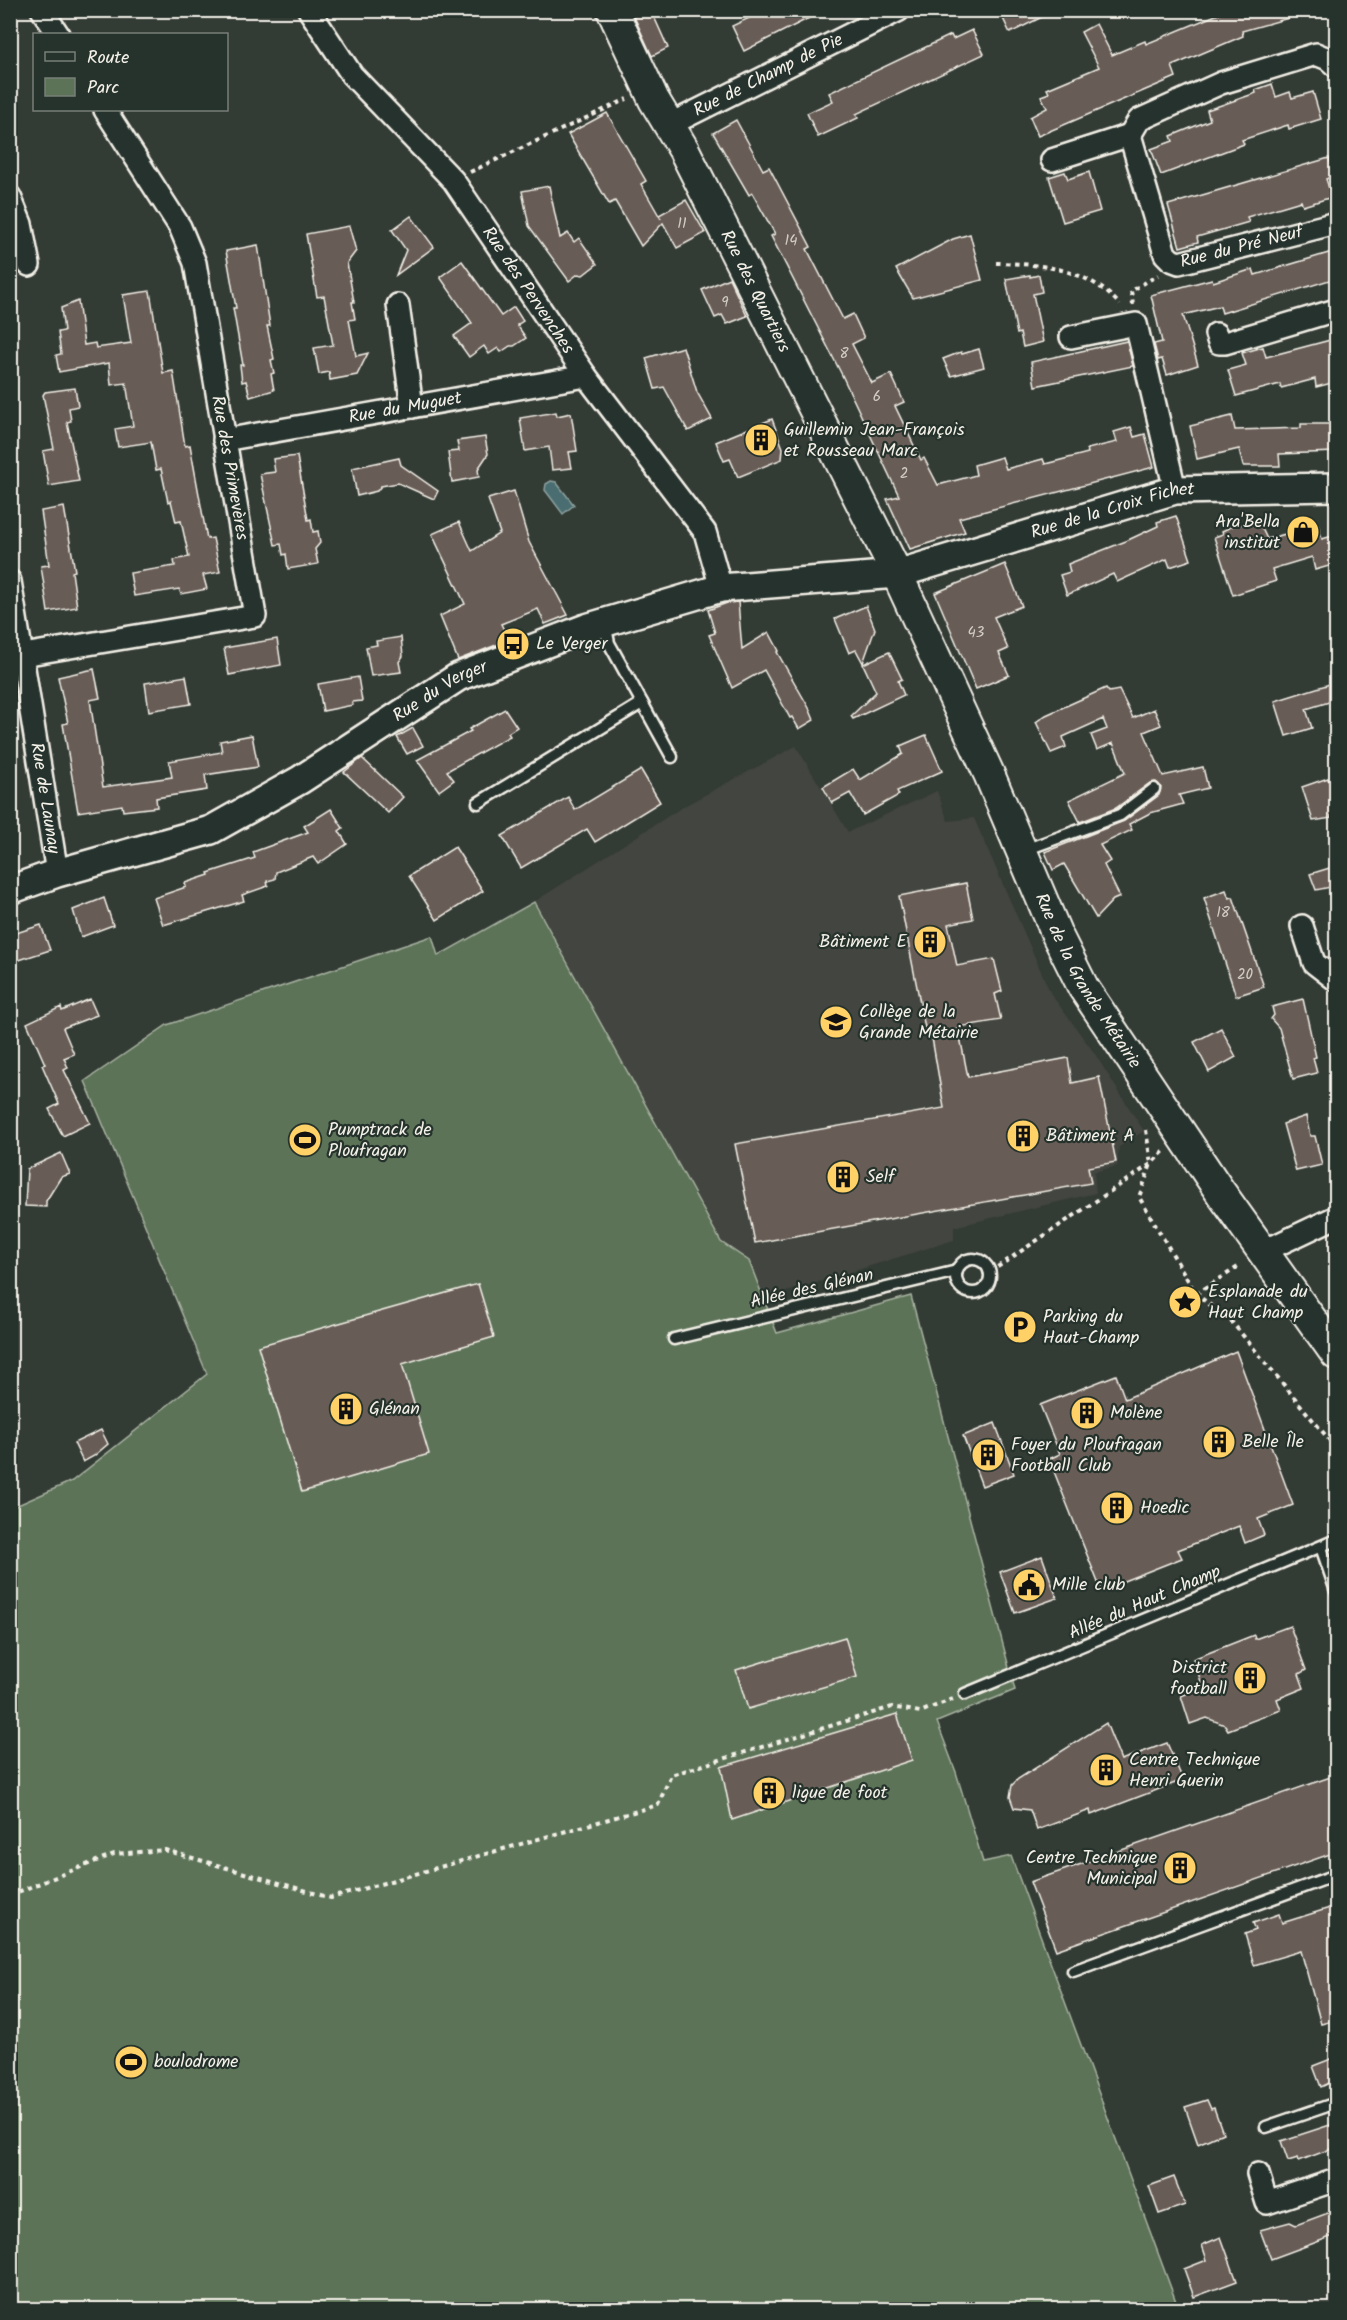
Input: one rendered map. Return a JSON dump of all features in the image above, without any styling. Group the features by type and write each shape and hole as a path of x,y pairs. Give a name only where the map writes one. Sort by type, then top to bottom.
{"main road":[{"name":"Rue des Quartiers","path":"612,10 649,89 843,463 897,574"},
{"name":"Rue de la Grande Métairie","path":"897,574 1083,987 1262,1252 1336,1354"}],"street":[{"path":"42,10 57,33"},
{"name":"Rue des Pervenches","path":"309,10 352,75 453,180 586,376 705,532 721,588"},
{"name":"Rue de Champ de Pie","path":"669,125 899,10"},
{"path":"1052,160 1130,135 1139,120 1221,83 1316,54 1328,59 1336,66"},
{"name":"Rue des Primevères","path":"23,655 255,616 195,263 180,227 106,111"},
{"name":"Rue du Pré Neuf","path":"1130,135 1165,254 1171,260 1179,263 1336,223"},
{"path":"10,197 21,224 28,265"},
{"path":"398,305 412,407"},
{"path":"1216,334 1219,343 1226,343 1336,310"},
{"path":"1071,337 1136,324 1175,490"},
{"name":"Rue du Muguet","path":"224,440 586,376"},
{"name":"Rue de la Croix Fichet","path":"897,574 1175,490 1336,487"},
{"name":"Rue du Verger","path":"10,890 57,873 211,830 300,780 458,677 605,622 721,588 897,574"},
{"name":"Rue de Launay","path":"10,582 57,873"},
{"path":"1302,926 1314,963 1336,980"},
{"path":"1262,1252 1336,1217"},
{"path":"1258,2174 1268,2203 1336,2180"}],"lane":[{"path":"605,622 609,643 672,757"},
{"path":"478,803 642,703"},
{"path":"1022,851 1120,815 1154,789"},
{"path":"973,1259 984,1262 990,1272 989,1284 981,1292 975,1294 961,1288 956,1278 962,1263 973,1259"},
{"name":"Allée des Glénan","path":"674,1339 957,1271"},
{"name":"Allée du Haut Champ","path":"965,1694 1336,1540"},
{"path":"1321,1547 1336,1591"},
{"path":"1073,1971 1336,1875"},
{"path":"1266,2127 1336,2103"}],"path":[{"path":"453,180 649,89"},
{"path":"996,263 1059,268 1090,280 1112,295 1136,324"},
{"path":"1136,324 1131,291 1179,263"},
{"path":"990,1272 1152,1164 1181,1134"},
{"path":"1196,1294 1262,1252"},
{"path":"1208,1303 1231,1321 1336,1448"},
{"path":"10,1895 114,1854 165,1850 331,1898 658,1805 671,1775 892,1707 920,1712 965,1694"}],"shaded area":[{"name":"Collège de la Grande Métairie","path":"796,746 848,832 937,791 948,821 974,818 1051,994 1093,1051 1144,1131 1119,1147 1117,1166 1094,1172 1096,1193 954,1227 954,1240 764,1299 749,1261 721,1242 534,902 684,806"}],"green space":[{"path":"534,902 721,1242 749,1261 777,1333 911,1296 1015,1690 937,1722 956,1772 983,1862 1011,1856 1178,2307 1172,2310 11,2309 11,1508 72,1481 207,1374 85,1081 167,1025 432,936 438,956"}],"water":[{"path":"551,481 556,482 574,505 563,514 545,490 546,484"}],"building":[{"path":"631,10 651,10 668,48 652,56"},
{"path":"766,10 825,10 744,51 732,26"},
{"path":"999,10 1056,10 1010,33"},
{"path":"1228,10 1295,10 1296,16 1242,31 1243,36 1172,66 1176,77 1038,136 1030,117 1047,108 1041,96 1049,93 1047,89 1099,67 1081,32 1096,24 1112,55 1145,41 1146,44"},
{"path":"972,30 984,54 856,114 858,118 818,137 807,113 833,101 829,93 951,35 953,39"},
{"path":"1272,84 1276,97 1290,92 1292,98 1313,92 1321,119 1289,129 1288,125 1242,140 1244,144 1161,175 1151,149 1173,141 1171,136 1210,120 1207,110 1256,93 1255,90"},
{"path":"607,113 646,181 641,184 661,219 659,215 686,200 705,233 677,248 663,223 641,246 615,201 609,204 568,134"},
{"path":"736,120 763,170 769,167 811,247 807,249 843,319 853,314 864,338 852,344 872,383 891,374 904,402 895,406 921,460 924,458 938,485 976,475 974,465 1002,457 1006,469 1043,459 1045,464 1088,453 1087,449 1117,442 1114,432 1131,427 1134,437 1145,434 1154,467 959,518 965,532 910,549 887,499 899,496 841,373 771,236 775,234 752,193 749,195 713,133"},
{"path":"1329,158 1334,176 1326,179 1332,197 1303,206 1301,201 1247,217 1249,222 1197,237 1198,242 1180,247 1168,205"},
{"path":"1065,172 1068,179 1089,172 1100,211 1063,222 1049,177"},
{"path":"549,186 560,238 568,233 574,242 579,238 597,264 583,275 578,274 569,281 529,226 522,191"},
{"path":"411,216 434,247 396,275 406,250 392,230"},
{"path":"349,226 356,251 347,263 355,319 349,320 356,356 368,353 357,375 330,380 329,372 319,374 314,348 333,345 324,296 317,297 306,234"},
{"path":"970,234 982,280 913,298 896,269 953,239"},
{"path":"258,245 270,326 267,326 274,359 271,360 274,373 271,374 274,390 250,397 246,381 242,382 240,365 243,365 226,251"},
{"path":"1332,252 1336,278 1222,313 1220,306 1183,315 1198,365 1167,375 1162,359 1158,360 1154,344 1162,342 1151,295 1212,279 1213,282 1253,269 1255,275"},
{"path":"462,261 501,316 514,307 523,321 517,325 526,338 501,352 498,348 489,354 484,346 469,357 454,336 472,323 440,277"},
{"path":"1030,275 1030,277 1039,275 1042,292 1033,294 1043,342 1023,347 1020,333 1017,334 1006,279"},
{"path":"729,278 747,316 727,324 722,315 715,318 702,290"},
{"path":"150,291 163,373 173,371 185,446 190,445 207,539 213,538 220,572 203,575 207,589 181,594 179,589 134,596 130,573 175,566 174,560 189,557 181,521 176,522 171,501 168,502 161,469 156,470 151,442 118,447 115,429 133,426 126,383 111,385 109,363 59,372 56,355 61,354 58,332 64,331 61,308 78,301 84,345 95,343 96,348 131,343 123,295"},
{"path":"1334,339 1336,382 1316,387 1315,379 1281,388 1280,384 1236,396 1228,370 1246,365 1242,353 1263,347 1266,357"},
{"path":"1127,341 1133,366 1035,386 1031,362"},
{"path":"683,347 697,392 712,419 688,431 664,387 655,389 646,358"},
{"path":"979,349 984,367 951,376 943,359 961,352 962,354"},
{"path":"75,388 78,406 69,408 71,421 67,422 79,481 49,486 43,451 54,449 43,395 45,392"},
{"path":"556,412 557,416 571,413 577,451 569,452 572,468 552,470 549,447 525,451 520,418"},
{"path":"1232,416 1235,430 1301,428 1301,424 1336,424 1336,452 1279,454 1280,466 1243,466 1239,449 1197,459 1190,426"},
{"path":"772,419 783,448 782,459 738,477 730,459 724,461 716,442"},
{"path":"485,437 488,454 478,469 479,477 452,482 448,452 459,451 457,441"},
{"path":"297,456 308,520 311,519 313,532 318,531 320,543 315,549 318,564 288,569 286,554 283,555 281,544 275,545 260,474 275,472 273,459"},
{"path":"399,458 401,465 438,491 434,499 398,483 381,486 377,491 357,496 352,468"},
{"path":"514,491 529,542 568,615 545,624 538,609 501,624 509,640 458,660 440,616 465,604 432,534 459,522 472,551 500,533 488,499"},
{"path":"64,507 75,571 72,572 77,607 48,612 41,566 49,565 41,511"},
{"path":"1176,516 1191,560 1170,567 1167,559 1117,582 1113,574 1067,595 1060,575 1070,572 1068,564 1126,541 1158,526 1157,522"},
{"path":"1258,520 1267,539 1318,525 1322,539 1336,535 1336,564 1315,570 1312,557 1272,569 1276,581 1233,595 1214,537 1223,534 1222,531 1233,526"},
{"path":"1005,564 1022,606 994,617 1008,649 999,653 1009,675 976,689 935,593"},
{"path":"738,602 742,649 769,632 779,651 777,652 809,708 814,720 799,729 792,717 790,718 764,670 732,688 709,635 715,633 708,610 727,603"},
{"path":"866,606 875,629 863,663 856,650 849,653 835,619"},
{"path":"401,637 403,656 399,662 401,672 371,676 366,647 377,645 376,641"},
{"path":"277,639 281,665 229,675 224,648"},
{"path":"889,652 902,679 898,681 904,695 853,719 851,716 876,692 863,664"},
{"path":"94,669 100,698 90,700 103,787 172,777 169,761 222,752 220,741 252,735 258,767 205,775 207,790 156,798 157,807 123,811 122,805 78,812 63,724 68,723 58,677"},
{"path":"186,676 191,704 149,711 145,683"},
{"path":"358,677 362,701 323,711 318,684"},
{"path":"1336,682 1336,700 1306,709 1312,728 1286,736 1275,701"},
{"path":"1106,688 1109,692 1119,690 1133,718 1154,709 1161,725 1144,732 1163,776 1203,767 1208,788 1179,795 1183,804 1150,813 1129,824 1132,830 1100,845 1110,861 1104,865 1120,897 1113,900 1096,918 1064,864 1053,870 1045,852 1124,821 1159,795 1161,787 1156,782 1150,783 1116,808 1080,822 1069,800 1125,773 1113,743 1097,750 1091,735 1107,729 1103,719 1063,737 1066,747 1051,753 1036,722 1046,715"},
{"path":"505,709 517,727 508,733 510,736 447,771 454,780 439,791 417,760 471,731 469,729"},
{"path":"413,728 423,746 407,754 397,737"},
{"path":"926,735 942,771 897,791 899,795 863,815 850,793 832,803 823,787 853,769 860,780 903,754 900,746"},
{"path":"362,758 403,797 388,813 344,772"},
{"path":"641,770 660,802 595,842 587,829 521,868 502,836 568,797 575,810"},
{"path":"1328,778 1336,804 1336,814 1331,816 1332,818 1313,821 1302,787"},
{"path":"331,809 343,828 339,831 347,844 318,864 313,857 276,872 275,879 267,881 268,886 242,895 244,901 163,925 154,898 186,887 185,883 209,875 208,873 255,858 253,852 308,832 304,826"},
{"path":"455,847 483,891 437,920 409,876"},
{"path":"1336,866 1336,886 1316,890 1310,874"},
{"path":"966,883 973,919 948,924 957,966 994,959 1002,991 995,994 1001,1020 958,1027 968,1077 1068,1058 1072,1083 1099,1077 1116,1162 1088,1167 1091,1183 755,1243 735,1144 944,1108 931,1032 926,1033 899,896"},
{"path":"1226,890 1229,898 1233,897 1264,987 1236,996 1204,898"},
{"path":"104,898 113,925 81,937 73,910"},
{"path":"41,925 50,950 10,963 10,935"},
{"path":"90,999 97,1015 63,1028 74,1054 64,1058 68,1068 64,1070 90,1123 63,1136 49,1109 59,1104 27,1023 61,1007 62,1011"},
{"path":"1303,999 1316,1057 1313,1058 1317,1073 1293,1079 1279,1028 1271,1019 1274,1015 1272,1007"},
{"path":"1221,1028 1236,1057 1209,1072 1194,1042"},
{"path":"1306,1116 1310,1136 1315,1136 1322,1165 1296,1171 1283,1124"},
{"path":"61,1153 70,1174 61,1177 46,1201 46,1207 25,1206 27,1169"},
{"name":"Glénan","path":"478,1284 494,1337 402,1364 429,1454 302,1492 258,1346"},
{"path":"1236,1351 1293,1505 1258,1519 1264,1535 1245,1543 1239,1526 1178,1550 1182,1558 1101,1590 1049,1459 1060,1454 1040,1405 1116,1375 1125,1399"},
{"name":"Foyer du Ploufragan Football Club","path":"995,1423 1014,1474 982,1486 963,1436"},
{"path":"101,1430 108,1444 83,1462 74,1443"},
{"name":"Mille club","path":"1042,1556 1057,1598 1015,1613 1000,1572"},
{"name":"District football","path":"1290,1626 1306,1670 1299,1674 1304,1688 1277,1699 1281,1710 1228,1730 1225,1725 1207,1718 1190,1724 1181,1696 1203,1687 1193,1659 1254,1635 1255,1639"},
{"path":"845,1637 857,1677 748,1709 736,1670"},
{"name":"ligue de foot","path":"897,1714 912,1760 732,1820 721,1767"},
{"name":"Centre Technique Henri Guerin","path":"1106,1723 1121,1760 1167,1743 1183,1780 1091,1815 1090,1810 1037,1830 1030,1810 1014,1808 1010,1797 1012,1785"},
{"name":"Centre Technique Municipal","path":"1336,1775 1336,1852 1056,1950 1030,1882"},
{"path":"1336,1906 1336,2020 1321,2024 1301,1951 1254,1965 1245,1934 1256,1930 1253,1923 1279,1914 1282,1923"},
{"path":"1336,2057 1336,2080 1321,2087 1313,2066"},
{"path":"1207,2100 1211,2109 1214,2108 1223,2133 1198,2144 1185,2107"},
{"path":"1336,2123 1336,2147 1299,2161 1298,2158 1288,2161 1281,2141"},
{"path":"1174,2177 1185,2205 1159,2214 1149,2186"},
{"path":"1336,2210 1336,2235 1271,2259 1260,2230 1290,2222 1296,2225"},
{"path":"1221,2237 1237,2281 1194,2297 1184,2269 1207,2260 1202,2245"}],"place":[{"name":"Guillemin Jean-François et Rousseau Marc","path":"761,440"},
{"name":"Ara'Bella institut","path":"1303,532"},
{"name":"Le Verger","path":"513,644"},
{"name":"Bâtiment E","path":"930,942"},
{"name":"Collège de la Grande Métairie","path":"836,1022"},
{"name":"Bâtiment A","path":"1023,1136"},
{"name":"Pumptrack de Ploufragan","path":"305,1140"},
{"name":"Self","path":"843,1177"},
{"name":"Esplanade du Haut Champ","path":"1185,1302"},
{"name":"Parking du Haut-Champ","path":"1020,1327"},
{"name":"Glénan","path":"346,1409"},
{"name":"Molène","path":"1087,1413"},
{"name":"Belle Île","path":"1219,1442"},
{"name":"Foyer du Ploufragan Football Club","path":"988,1455"},
{"name":"Hoedic","path":"1117,1508"},
{"name":"Mille club","path":"1029,1585"},
{"name":"District football","path":"1250,1678"},
{"name":"Centre Technique Henri Guerin","path":"1106,1770"},
{"name":"ligue de foot","path":"769,1793"},
{"name":"Centre Technique Municipal","path":"1180,1868"},
{"name":"boulodrome","path":"131,2062"}]}
